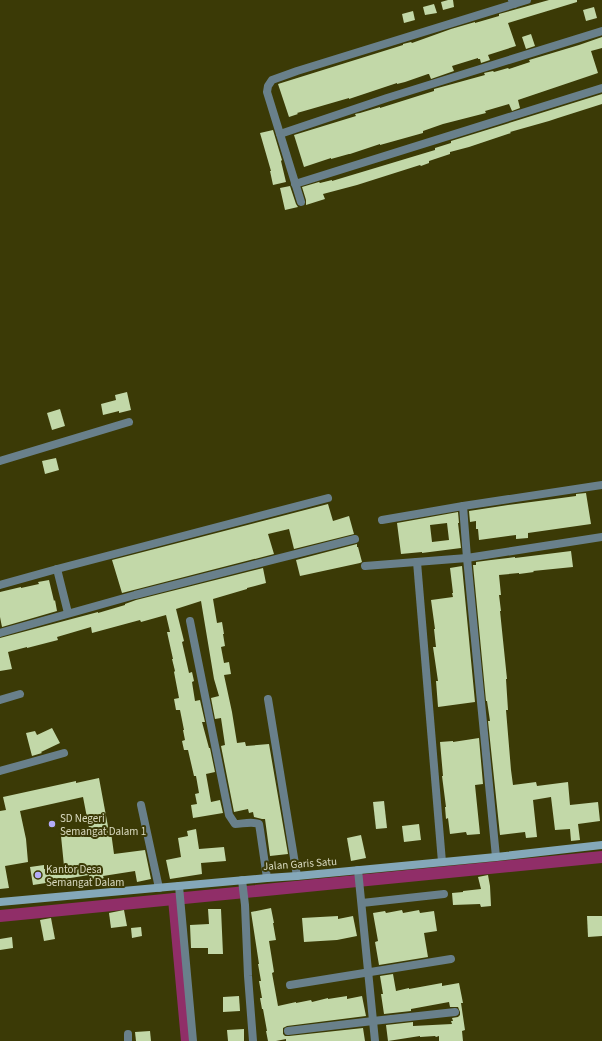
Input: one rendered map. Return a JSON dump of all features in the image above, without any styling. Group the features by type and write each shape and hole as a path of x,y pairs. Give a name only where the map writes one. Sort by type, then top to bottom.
{"street":[{"path":"301,202 267,92 268,86 272,80 513,2 527,0"},
{"path":"280,134 387,98 602,31"},
{"path":"295,184 602,88"},
{"path":"0,461 129,422"},
{"path":"382,520 602,485"},
{"path":"0,585 328,498"},
{"path":"464,506 496,857"},
{"path":"365,566 468,558 602,537"},
{"path":"0,632 135,595 355,539"},
{"path":"417,562 442,862"},
{"path":"57,569 68,613"},
{"path":"190,621 229,815 235,824 259,824 267,878"},
{"path":"0,700 20,694"},
{"path":"268,700 297,876"},
{"path":"0,771 64,752"},
{"path":"141,805 159,888"},
{"name":"Jalan Garis Satu","path":"0,902 159,888 179,889 243,884 267,878 358,874 442,862 602,845"},
{"path":"358,874 375,1041"},
{"path":"243,884 253,1041"},
{"path":"179,889 193,1041"},
{"path":"362,903 444,894"},
{"path":"290,985 451,959"},
{"path":"288,1031 455,1012"}],"building":[{"path":"453,0 454,7 443,10 441,2"},
{"path":"549,0 577,0 577,2 508,23 516,46 488,55 490,60 481,63 480,59 478,58 452,66 454,71 431,79 428,74 349,99 297,113 298,114 289,117 278,84 403,44 412,43 451,29 499,16 499,14"},
{"path":"434,4 437,13 425,15 423,7"},
{"path":"594,7 597,18 586,21 583,10"},
{"path":"413,11 415,20 404,23 402,14"},
{"path":"531,34 535,46 526,49 522,37"},
{"path":"602,37 602,48 591,51 598,73 518,100 520,108 512,111 509,104 485,111 486,113 443,124 423,131 423,133 331,158 304,167 294,135 356,116 355,114 380,108 434,91 434,89 485,75 484,73 509,69 530,62 529,60"},
{"path":"602,94 602,104 450,152 450,154 429,161 429,163 421,166 420,165 323,194 325,199 306,205 302,187 319,182 332,181 435,150 435,148 451,143 451,141"},
{"path":"273,130 282,160 286,182 273,185 271,171 260,133"},
{"path":"290,186 298,207 285,210 280,188"},
{"path":"127,392 131,410 103,415 101,404 116,400 115,395"},
{"path":"60,409 65,426 52,430 47,413"},
{"path":"56,458 59,470 45,474 42,461"},
{"path":"586,493 591,524 528,533 528,538 516,539 516,535 479,540 478,529 476,529 476,521 470,522 469,511 576,496 576,494"},
{"path":"328,504 333,521 349,516 354,534 294,549 289,529 268,534 274,554 122,593 112,560"},
{"path":"458,512 461,548 401,554 397,523","holes":["447,523 449,540 432,542 430,525"]},
{"path":"357,544 362,562 300,576 296,560"},
{"path":"571,551 573,567 499,575 501,595 499,595 500,611 507,679 508,710 506,710 511,770 513,785 536,782 537,786 568,782 570,805 598,802 600,821 578,824 580,840 571,841 570,829 555,830 551,797 533,800 537,837 526,838 525,832 500,835 488,721 490,721 486,701 473,565 476,565 476,562"},
{"path":"462,566 475,702 438,707 436,681 438,681 433,647 436,647 435,629 431,600 453,597 450,568"},
{"path":"263,568 266,583 213,599 217,623 222,622 225,646 221,647 224,663 229,662 231,674 224,675 237,743 245,742 246,746 269,744 288,854 270,856 265,819 254,817 253,812 249,813 248,809 234,812 221,746 225,745 221,718 215,719 211,698 219,696 214,679 201,601 176,609 184,641 182,642 189,673 192,672 194,681 192,682 195,701 200,700 205,722 202,722 210,748 215,772 206,774 211,802 220,800 223,813 193,818 191,805 197,804 195,794 199,793 196,776 194,776 188,750 184,750 182,741 185,740 184,730 180,710 176,710 174,699 179,698 167,632 170,632 166,615 141,622 140,620 92,633 91,627 57,637 58,640 8,652 12,669 0,671 0,638 98,613 136,600"},
{"path":"49,580 57,611 2,627 0,617 0,592 39,584 38,582"},
{"path":"52,728 60,743 41,752 42,753 32,756 26,733 35,731 37,735"},
{"path":"479,738 483,784 475,785 480,834 467,835 466,832 450,834 448,818 446,819 440,742 453,742"},
{"path":"99,778 109,832 111,832 114,854 145,850 151,879 137,882 135,871 103,876 104,879 90,881 89,875 33,885 30,867 44,865 44,869 64,866 61,836 90,833 83,797 20,811 26,839 28,862 5,866 9,888 0,889 0,811 6,810 3,797 76,781 76,783"},
{"path":"384,801 387,828 376,829 373,802"},
{"path":"419,824 421,840 404,842 402,826"},
{"path":"196,829 199,849 224,847 226,861 201,863 202,874 170,879 166,860 181,857 178,838 188,836 187,831"},
{"path":"361,835 366,858 351,861 347,838"},
{"path":"488,875 491,906 481,907 480,904 453,905 452,893 481,889 478,877"},
{"path":"271,908 276,940 269,941 274,972 272,973 278,1006 311,1000 312,1002 328,998 347,996 347,999 362,996 366,1016 287,1026 283,1028 283,1034 285,1036 289,1036 363,1028 365,1041 286,1041 286,1039 268,1041 260,998 262,998 259,981 261,981 251,912"},
{"path":"208,909 221,909 223,954 208,954 208,948 191,948 190,925 209,924"},
{"path":"124,910 127,926 111,928 109,913"},
{"path":"402,910 403,913 419,910 420,913 434,911 437,931 424,933 428,957 379,965 375,942 378,941 373,913 385,911 386,913"},
{"path":"338,916 338,919 353,916 357,936 337,940 304,942 302,918"},
{"path":"587,916 602,916 602,936 588,937"},
{"path":"51,918 55,939 44,941 40,920"},
{"path":"141,927 142,936 132,938 131,928"},
{"path":"12,937 13,948 0,950 0,939"},
{"path":"393,974 396,991 442,983 442,986 459,983 463,1003 461,1003 465,1030 462,1031 463,1041 439,1041 439,1036 420,1036 388,1041 386,1025 413,1022 413,1026 452,1024 452,1018 460,1015 458,1007 450,1007 449,1002 411,1009 411,1011 384,1014 380,976"},
{"path":"239,996 240,1011 223,1012 223,997"},
{"path":"244,1029 244,1041 228,1041 227,1030"},
{"path":"150,1031 151,1041 136,1041 135,1032"}],"waterway":[{"path":"0,916 602,857"},
{"path":"174,899 187,1041"}],"place":[{"name":"SD Negeri Semangat Dalam 1","path":"52,824"},
{"name":"Kantor Desa Semangat Dalam","path":"38,875"}]}
